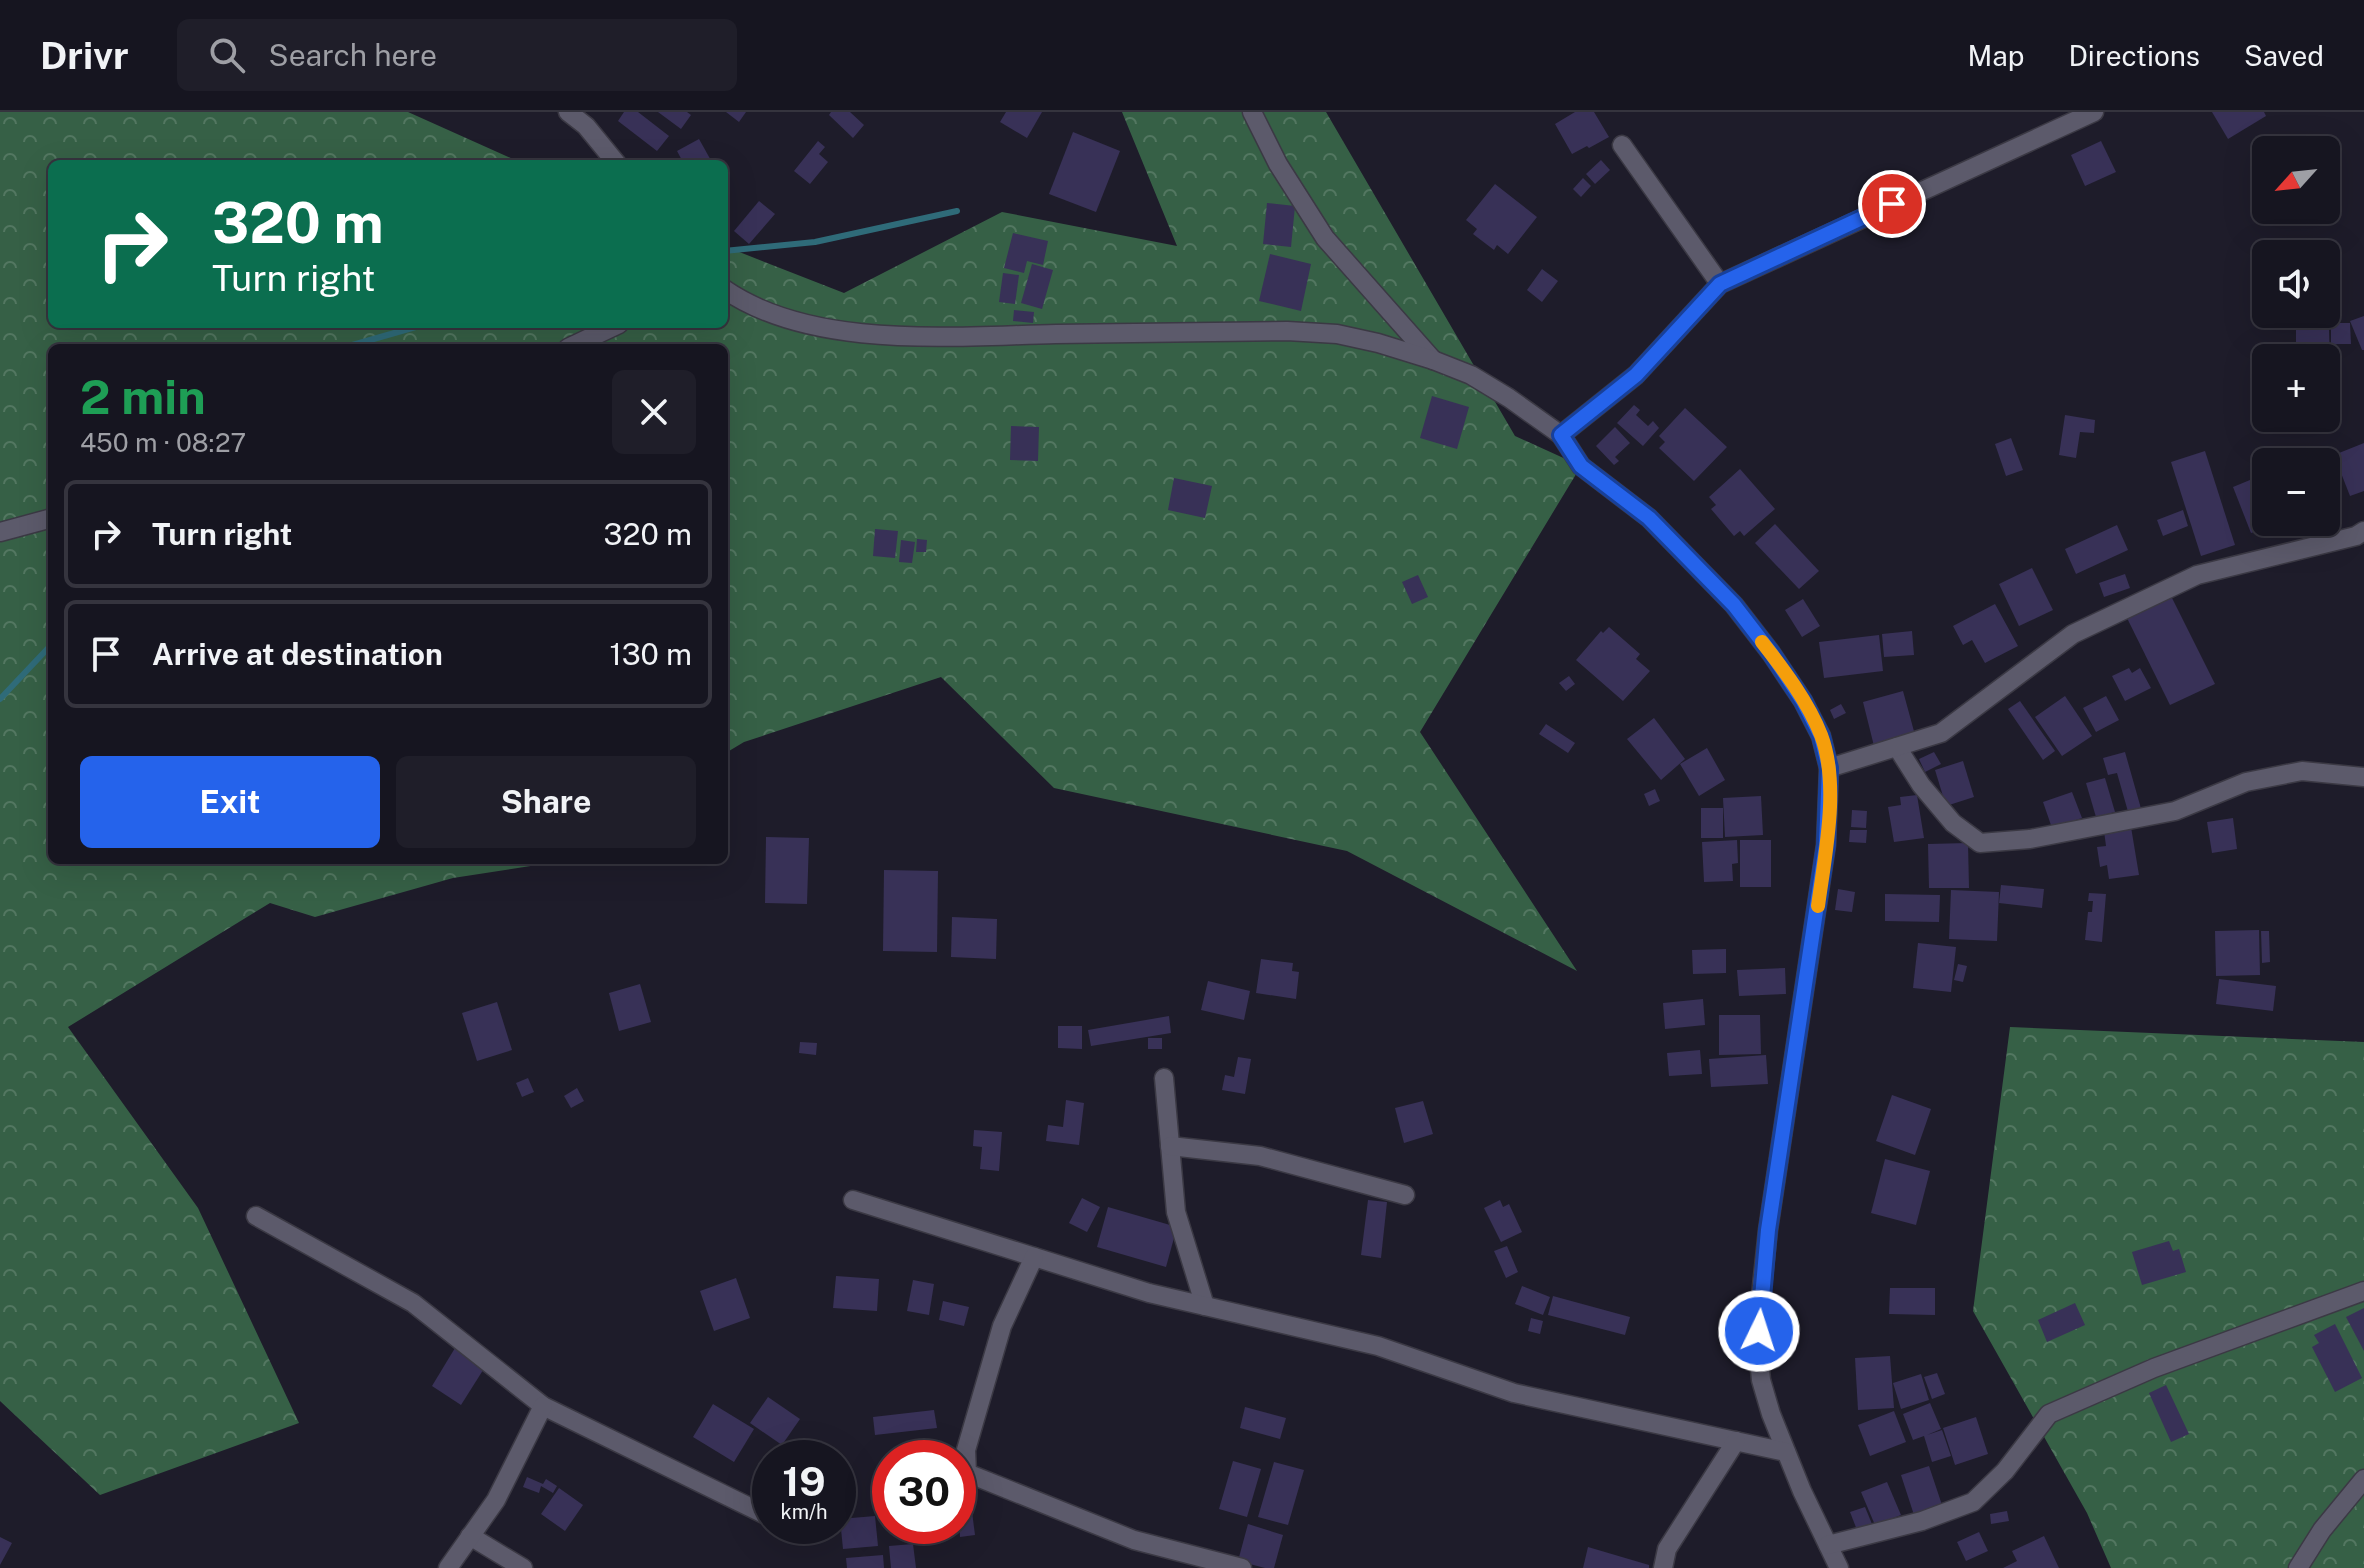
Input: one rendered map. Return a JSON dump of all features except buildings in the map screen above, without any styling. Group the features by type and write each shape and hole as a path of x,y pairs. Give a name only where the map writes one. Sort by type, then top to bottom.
{"street":[{"path":"568,112 586,126 614,160"},
{"path":"1252,112 1278,164 1325,238 1433,360"},
{"path":"1561,435 1636,375 1720,284 2094,112"},
{"path":"1622,145 1720,284"},
{"path":"728,291 764,312 804,324 880,336 1287,331 1337,334 1433,360 1471,375 1561,435 1581,466 1649,518 1734,605 1803,701 1821,736 1829,768 1826,845 1768,1230 1758,1348 1761,1380 1786,1452 1839,1568"},
{"path":"576,344 610,328"},
{"path":"0,532 48,519"},
{"path":"1829,768 1941,733 2073,634 2197,575 2356,536 2364,531"},
{"path":"1897,747 1921,785 1953,823 1980,843 2030,839 2175,811 2246,782 2302,771 2364,777"},
{"path":"1164,1078 1176,1212 1205,1306"},
{"path":"1170,1146 1260,1156 1405,1195"},
{"path":"853,1200 1149,1293 1378,1346 1514,1393 1786,1452"},
{"path":"256,1216 413,1303 543,1406 752,1508"},
{"path":"1034,1257 1002,1326 966,1450 967,1473 1134,1540 1242,1568"},
{"path":"1828,1545 1922,1521 1973,1502 2005,1471 2049,1414 2154,1368 2364,1291"},
{"path":"448,1568 496,1500 543,1406"},
{"path":"1663,1568 1667,1549 1736,1441"},
{"path":"2298,1568 2322,1530 2364,1479"},
{"path":"470,1536 523,1568"}],"green space":[{"path":"0,112 408,112 515,160 48,160 48,328 728,328 728,248 844,293 1002,212 1177,246 1122,112 1326,112 1515,436 1581,466 1420,732 1577,971 1347,851 1054,788 941,677 744,742 728,752 728,344 48,344 48,864 539,864 453,878 315,917 270,903 68,1027 198,1208 299,1423 100,1495 0,1401"},
{"path":"2010,1027 2364,1042 2364,1568 2111,1568 2087,1513 1973,1311"}],"waterway":[{"path":"728,251 815,242 957,211"},
{"path":"356,344 412,328"},
{"path":"0,699 48,648"}],"slow traffic":[{"path":"1762,642 1803,701 1821,736 1829,768 1829,808 1818,906"}],"route":[{"path":"1759,1331 1768,1230 1826,845 1829,768 1821,736 1803,701 1734,605 1649,518 1581,466 1561,435 1636,375 1720,284 1892,204"}]}
